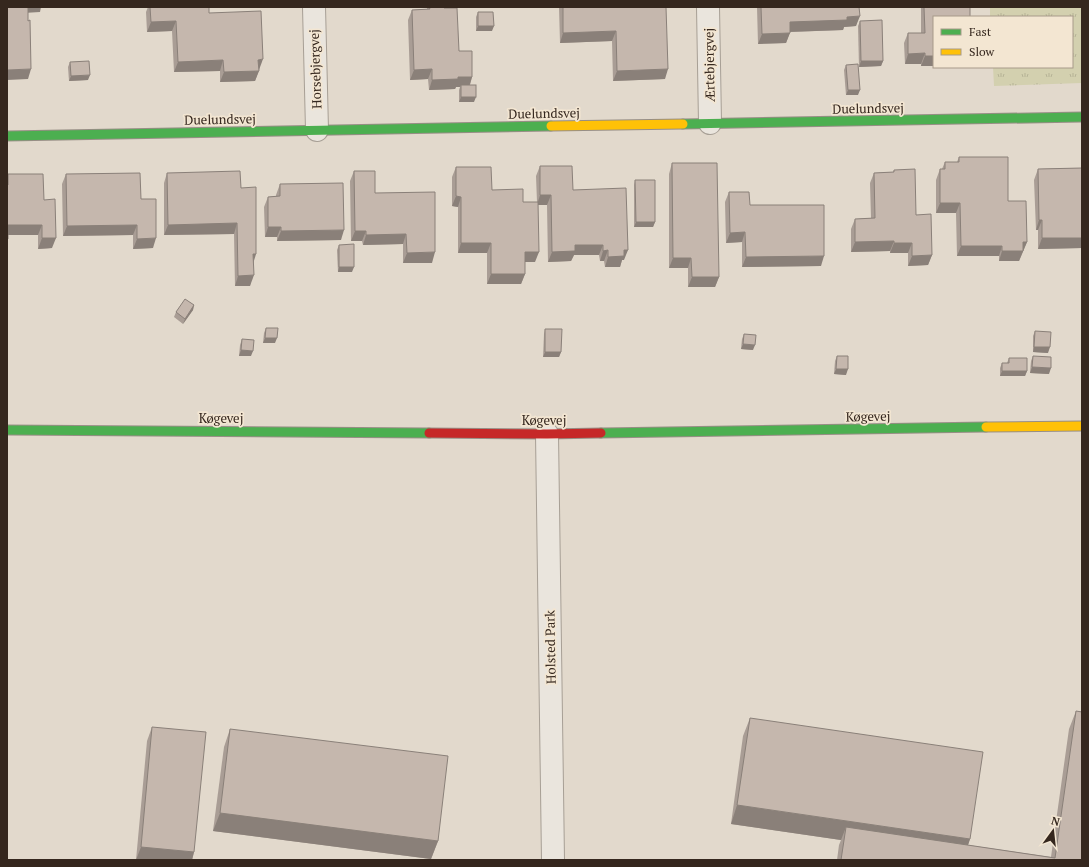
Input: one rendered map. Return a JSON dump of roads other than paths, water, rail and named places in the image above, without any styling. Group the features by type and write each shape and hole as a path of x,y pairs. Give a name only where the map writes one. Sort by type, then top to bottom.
{"street":[{"name":"Horsebjergvej","path":"314,7 317,130"},
{"name":"Ærtebjergvej","path":"708,7 710,124"},
{"name":"Duelundsvej","path":"7,136 1082,117"},
{"name":"Køgevej","path":"7,430 547,434 1082,426"},
{"name":"Holsted Park","path":"547,434 553,860"}]}
